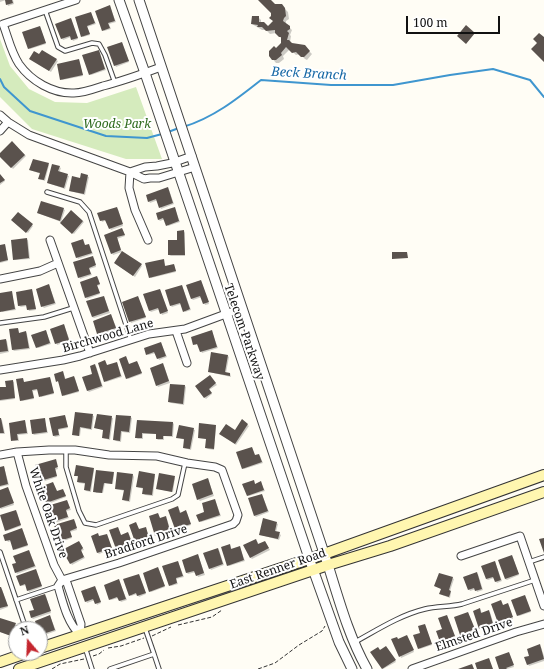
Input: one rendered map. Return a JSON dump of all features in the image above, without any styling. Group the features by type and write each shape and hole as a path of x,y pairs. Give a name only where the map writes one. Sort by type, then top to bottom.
{"main road":[{"name":"East Renner Road","path":"48,645 324,554 544,475"},
{"name":"East Renner Road","path":"19,669 328,565 390,546 544,492"},
{"path":"80,635 84,647"}],"street":[{"path":"76,0 3,24 14,54 19,64 26,72 44,86 64,93 74,93 84,92 115,83 161,67"},
{"name":"Telecom Parkway","path":"119,0 313,570 339,642 352,669"},
{"name":"Telecom Parkway","path":"139,0 328,565 338,600 354,642 367,669"},
{"path":"0,115 8,122 30,135 130,172 144,179 159,178 195,167"},
{"path":"0,131 8,122"},
{"path":"130,172 175,162 192,156"},
{"path":"149,167 150,178"},
{"path":"130,172 130,193 135,210 148,240"},
{"path":"50,240 90,353"},
{"path":"0,279 40,271 58,263"},
{"name":"Birchwood Lane","path":"0,370 63,360 160,332 176,331 242,308"},
{"path":"176,331 187,363"},
{"path":"0,455 17,452 66,449 109,455 157,456 185,463"},
{"name":"White Oak Drive","path":"17,452 26,486 60,583 72,627 80,635"},
{"name":"Bradford Drive","path":"60,583 230,526 236,521 238,515 222,470 215,466 185,463"},
{"path":"461,556 520,536 544,606"},
{"name":"White Oak Drive","path":"60,583 67,583 73,598 81,624 80,635"},
{"name":"Elmsted Drive","path":"412,669 544,624"}],"lane":[{"path":"45,10 58,47 65,51 92,43 99,44 105,55 115,83"},
{"path":"47,192 80,202 89,212 131,340"},
{"path":"0,323 44,317 73,308"},
{"path":"66,449 66,467 80,511 85,523 96,525 172,499 178,495 185,463"},
{"path":"0,552 23,621"},
{"path":"529,562 544,557"},
{"path":"354,642 396,619 423,609 435,606 453,606 462,604 535,580"},
{"path":"16,600 60,583"},
{"path":"144,627 159,669"},
{"path":"84,647 92,669"},
{"path":"110,669 154,654"}],"path":[{"path":"52,669 60,664 99,654 106,648 121,646 161,633 175,625 212,617 220,610 225,609"},
{"path":"258,669 275,663 299,644 322,630 325,625"}],"green space":[{"name":"Woods Park","path":"0,39 10,66 29,89 55,102 87,103 136,87 162,159 126,159 32,129 0,97"}],"building":[{"path":"5,0 12,0 13,3 6,5"},
{"path":"258,0 271,0 275,4 282,4 285,8 286,16 283,21 290,26 290,29 287,31 289,33 287,40 292,43 305,45 310,51 304,57 301,57 296,52 292,53 286,47 281,53 282,55 276,60 272,60 269,56 269,51 274,46 276,48 281,43 281,37 275,33 275,30 266,31 262,27 257,27 258,25 251,24 252,16 259,16 259,22 264,22 268,26 273,21 269,18 271,13"},
{"path":"110,5 115,21 108,23 110,28 102,31 95,11"},
{"path":"91,12 95,23 87,26 90,34 81,37 75,17"},
{"path":"71,18 78,38 71,40 70,36 61,39 55,24"},
{"path":"466,25 475,33 466,44 457,36"},
{"path":"40,26 46,43 28,49 22,32"},
{"path":"539,33 544,37 544,62 531,49 537,43 533,39"},
{"path":"122,42 129,61 114,66 107,47"},
{"path":"42,50 57,59 49,71 29,59 34,51 39,54"},
{"path":"99,50 105,69 89,75 82,55"},
{"path":"79,59 83,75 60,80 57,64"},
{"path":"12,141 25,155 11,168 0,157 0,153"},
{"path":"33,159 49,163 44,180 38,179 40,173 29,170"},
{"path":"52,164 60,166 58,171 68,174 64,188 47,183"},
{"path":"81,173 88,175 84,194 69,191 72,176 80,178"},
{"path":"0,174 5,180 0,183"},
{"path":"168,187 173,203 159,208 156,199 148,202 146,195"},
{"path":"41,201 64,208 60,221 37,213"},
{"path":"117,207 123,224 109,229 105,220 100,221 97,213"},
{"path":"175,207 179,221 166,226 163,218 158,220 156,213"},
{"path":"71,210 83,221 72,234 60,223"},
{"path":"18,212 33,224 26,233 11,220"},
{"path":"122,228 125,235 117,237 121,250 111,254 104,235"},
{"path":"184,230 185,255 168,255 168,240 177,240 177,231"},
{"path":"27,238 29,258 13,260 11,240"},
{"path":"83,239 85,245 89,244 92,253 76,258 71,243"},
{"path":"5,244 8,260 0,262 0,245"},
{"path":"122,251 142,264 133,276 114,263"},
{"path":"392,252 407,252 408,258 392,259"},
{"path":"93,256 96,265 89,268 91,274 78,278 73,262"},
{"path":"164,259 165,266 174,264 176,271 149,278 145,263"},
{"path":"97,276 100,284 97,285 100,293 85,298 80,282"},
{"path":"201,280 209,302 203,304 200,296 191,299 186,285"},
{"path":"49,284 55,303 41,307 36,289"},
{"path":"182,285 190,309 183,312 180,303 170,306 165,290"},
{"path":"32,289 36,309 27,310 26,305 18,306 16,292"},
{"path":"160,289 168,311 160,314 158,308 149,311 143,294"},
{"path":"12,291 15,309 0,312 0,293"},
{"path":"104,296 109,311 92,317 86,301"},
{"path":"138,296 146,317 129,322 122,302"},
{"path":"111,314 116,328 97,334 93,321"},
{"path":"64,324 69,340 55,344 50,329"},
{"path":"18,328 19,333 26,331 29,348 12,350 9,329"},
{"path":"46,330 50,343 36,348 31,335"},
{"path":"212,330 217,347 200,352 197,344 193,345 191,337"},
{"path":"6,339 8,351 0,352 0,340"},
{"path":"161,342 166,356 157,359 154,352 146,355 144,348"},
{"path":"211,352 228,355 225,372 230,373 230,376 208,372"},
{"path":"126,356 129,364 137,361 142,373 126,379 119,359"},
{"path":"105,360 107,365 117,362 121,376 104,382 98,363"},
{"path":"163,363 169,381 156,386 150,368"},
{"path":"95,364 102,386 87,391 82,377 92,374 90,366"},
{"path":"63,371 65,379 74,376 79,391 62,396 58,381 56,382 54,374"},
{"path":"210,375 216,383 209,389 212,393 204,398 195,386"},
{"path":"50,377 54,393 39,397 37,389 32,390 34,398 20,401 16,379 23,378 24,382"},
{"path":"13,380 15,398 0,400 0,387 6,387 5,381"},
{"path":"170,384 185,385 183,404 168,402"},
{"path":"75,412 93,414 91,429 80,427 79,436 72,435"},
{"path":"97,414 112,416 109,439 102,438 103,430 94,428"},
{"path":"65,415 68,427 58,429 59,435 53,436 49,418"},
{"path":"116,415 131,416 129,432 121,431 120,441 113,440"},
{"path":"1,418 4,433 0,433"},
{"path":"45,418 47,432 32,434 30,420"},
{"path":"242,419 248,424 235,444 219,434 226,424 235,430"},
{"path":"25,420 27,433 17,434 18,440 11,441 9,423"},
{"path":"137,420 173,422 172,436 163,436 163,439 156,439 156,434 142,433 142,438 135,438"},
{"path":"199,423 216,425 214,449 205,448 206,439 198,438"},
{"path":"179,425 194,428 190,449 183,448 184,439 176,438"},
{"path":"252,447 255,455 259,454 262,462 242,469 236,452"},
{"path":"56,459 58,467 55,468 57,476 40,481 35,465"},
{"path":"76,465 94,468 90,491 84,490 85,483 77,482 78,476 74,476"},
{"path":"4,466 8,484 0,486 0,467"},
{"path":"96,470 114,472 112,484 104,483 102,493 93,492"},
{"path":"139,471 155,474 152,495 142,494 143,488 136,487"},
{"path":"117,472 133,474 129,501 122,500 124,490 115,489"},
{"path":"159,473 175,476 172,492 156,489"},
{"path":"208,478 213,494 197,500 192,484"},
{"path":"254,480 255,484 261,481 264,490 247,496 242,484"},
{"path":"53,482 57,491 63,489 66,496 46,503 40,487"},
{"path":"8,487 14,503 0,508 0,490"},
{"path":"262,494 268,511 254,516 248,498"},
{"path":"215,499 220,515 199,522 196,515 204,512 202,503"},
{"path":"67,500 70,508 66,510 68,517 52,522 47,506"},
{"path":"178,506 180,513 186,510 191,524 175,529 168,510"},
{"path":"16,510 21,525 5,531 0,515"},
{"path":"158,513 160,518 166,516 170,531 155,536 149,516"},
{"path":"263,518 277,522 275,531 280,532 278,539 259,535"},
{"path":"74,519 77,528 70,531 72,537 59,541 54,525"},
{"path":"136,522 139,529 146,527 149,538 135,542 129,525"},
{"path":"118,527 121,535 128,532 132,543 116,549 109,530"},
{"path":"22,528 28,545 13,550 10,540 5,541 3,535"},
{"path":"98,533 99,536 107,534 112,548 97,553 91,536"},
{"path":"544,538 544,553 539,539"},
{"path":"256,539 258,544 265,541 269,548 250,558 243,545"},
{"path":"79,541 83,548 81,550 84,557 70,564 62,550"},
{"path":"230,544 231,549 240,546 244,560 227,566 221,547"},
{"path":"218,548 223,564 209,569 203,553"},
{"path":"29,550 35,566 15,573 12,564 16,563 13,556"},
{"path":"198,554 204,573 196,576 194,571 186,573 182,560"},
{"path":"512,555 519,574 505,579 498,560"},
{"path":"178,561 183,576 176,578 177,583 169,586 162,566"},
{"path":"495,561 501,580 495,582 493,577 486,579 481,566"},
{"path":"158,567 165,586 149,592 143,573"},
{"path":"36,569 42,586 27,591 25,584 20,586 16,576"},
{"path":"477,572 482,589 475,591 474,588 468,590 463,577"},
{"path":"439,573 453,577 449,590 451,591 449,597 439,594 441,589 434,586"},
{"path":"139,574 146,593 137,596 136,593 129,596 123,579"},
{"path":"119,579 126,599 119,601 117,597 109,600 104,585"},
{"path":"95,586 101,602 95,604 93,599 85,602 81,591"},
{"path":"0,587 8,606 0,608"},
{"path":"45,594 51,611 31,618 29,611 34,610 30,599"},
{"path":"525,595 531,611 517,616 511,600"},
{"path":"501,600 503,605 508,603 513,617 498,623 491,604"},
{"path":"480,608 481,613 489,610 493,624 479,629 473,611"},
{"path":"468,612 475,629 460,635 454,617"},
{"path":"50,615 55,630 48,632 48,621 35,621"},
{"path":"447,615 455,636 440,642 436,631 442,629 438,618"},
{"path":"0,618 10,621 8,621 8,635 0,632"},
{"path":"425,624 432,644 418,649 413,635 420,633 418,626"},
{"path":"407,635 414,650 399,657 391,639 397,637 398,639"},
{"path":"540,644 544,659 527,665 524,657 529,656 527,649"},
{"path":"386,646 396,660 382,669 370,652 378,647 380,650"},
{"path":"509,652 514,665 506,668 507,669 499,669 495,657"},
{"path":"489,658 493,669 477,669 475,663"},
{"path":"472,664 474,669 458,669"}],"waterway":[{"name":"Beck Branch","path":"183,127 215,113 234,101 261,80 331,85 393,85 493,69 530,80 544,97"},
{"name":"Beck Branch","path":"0,79 4,87 30,111 106,136 147,138 162,134"},
{"name":"Beck Branch","path":"168,132 179,128"}]}
